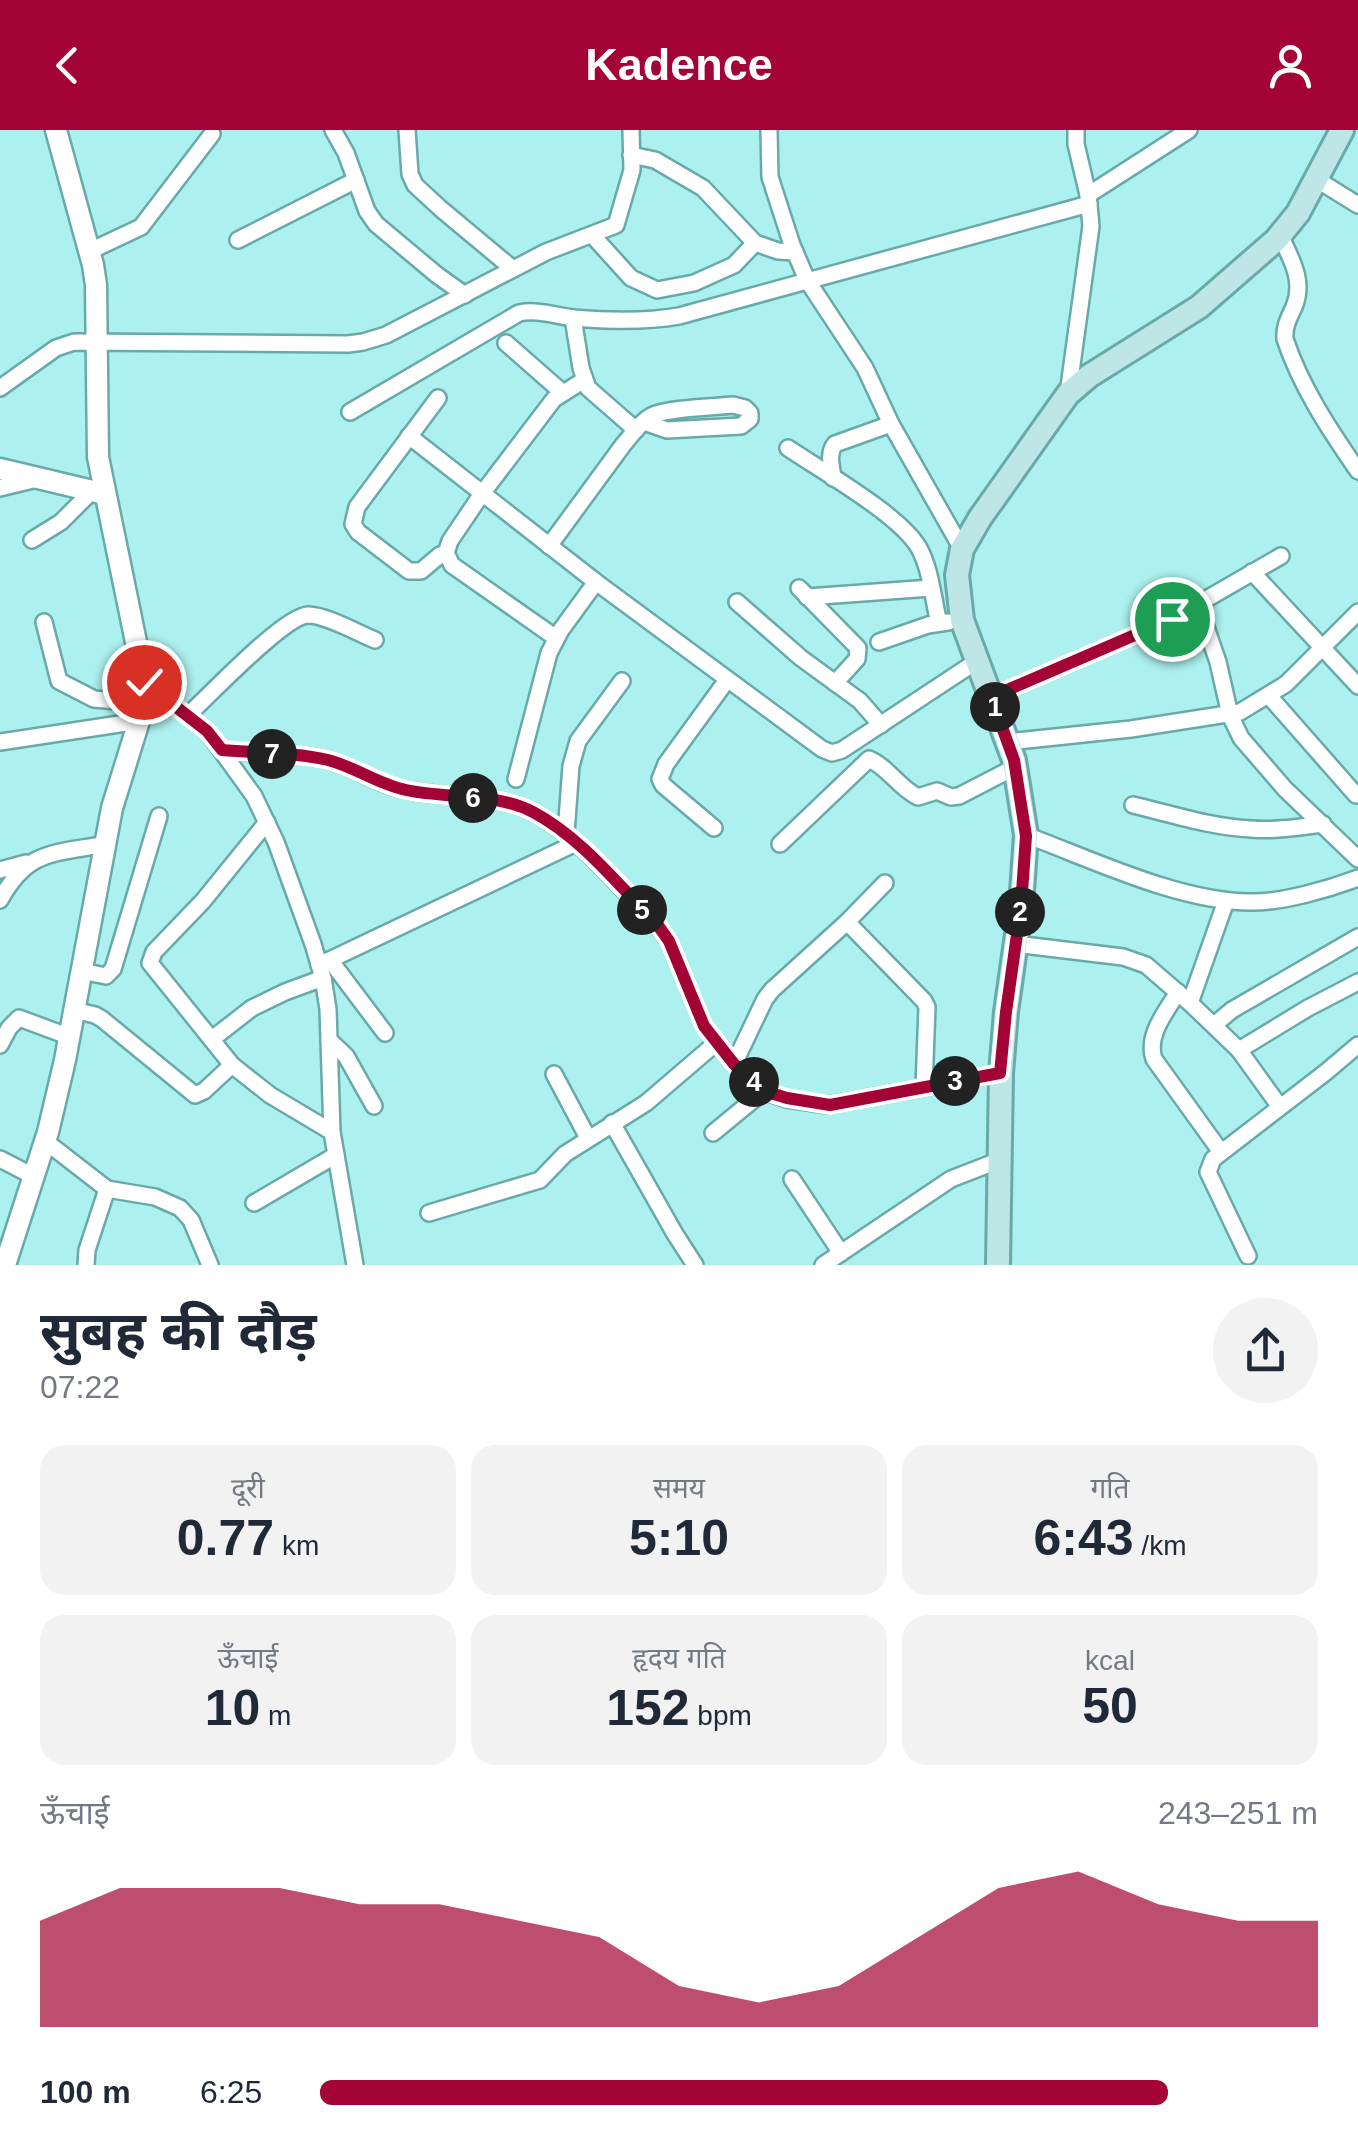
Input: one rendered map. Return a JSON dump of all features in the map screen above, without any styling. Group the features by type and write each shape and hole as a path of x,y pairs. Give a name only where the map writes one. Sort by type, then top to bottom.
{"main road":[{"path":"998,1265 1000,1073 1026,836 1008,742 977,661 950,622 962,549 1068,394 1089,376 1198,307 1280,236 1298,212 1342,130"}],"street":[{"path":"5,1265 45,1141 70,1036 112,808 140,712 144,682 98,493 96,286 56,130"},
{"path":"333,130 376,224 465,295"},
{"path":"407,130 410,174 415,185 513,269"},
{"path":"0,388 66,343 363,342 386,334 546,252 616,226 632,170 631,130"},
{"path":"769,130 770,178 807,280 865,368 891,424 962,549"},
{"path":"1068,394 1089,242 1088,199 1076,130"},
{"path":"350,412 518,312 530,310 573,318 662,319 807,280 1088,199 1188,130"},
{"path":"90,251 141,228 212,134"},
{"path":"632,155 654,160 703,188 755,243 795,252"},
{"path":"1316,179 1358,205"},
{"path":"238,240 356,180"},
{"path":"593,236 631,278 657,290 694,283 734,265 755,243"},
{"path":"1280,236 1299,286 1284,339 1308,392 1358,471"},
{"path":"548,546 640,426 653,415 733,405 745,408 750,419 741,426 667,430 640,426 588,388 573,318"},
{"path":"506,343 563,392"},
{"path":"556,638 452,565 446,552 481,494 554,399 584,380"},
{"path":"438,398 357,508 353,524 409,571 421,571 446,552"},
{"path":"833,478 830,455 836,444 891,424"},
{"path":"409,436 548,546 822,750 842,750 977,661"},
{"path":"788,448 890,517 922,554 931,588 950,622 879,642"},
{"path":"0,469 98,493"},
{"path":"0,488 37,479"},
{"path":"32,540 98,493"},
{"path":"991,697 1172,619 1281,556"},
{"path":"1252,572 1358,686"},
{"path":"516,779 556,638 596,582"},
{"path":"834,683 856,659 858,648 803,592 931,588"},
{"path":"738,602 801,658 860,702 881,724"},
{"path":"1198,604 1218,662 1230,715 1246,744 1358,859"},
{"path":"1008,742 1240,712 1269,696 1358,612"},
{"path":"188,715 295,618 313,615 374,640"},
{"path":"44,622 59,681 94,699 140,712"},
{"path":"714,828 660,778 727,680"},
{"path":"571,838 571,766 578,741 622,681"},
{"path":"144,682 207,731 254,796 324,968 332,1132 356,1265"},
{"path":"1269,696 1356,796"},
{"path":"0,742 140,712"},
{"path":"222,750 313,757 408,791 512,804 531,811 571,838 657,924 669,941 696,1009 716,1044 764,1091 830,1105 1000,1073"},
{"path":"780,844 869,759 918,797 937,791 951,798 960,796 1015,767"},
{"path":"1133,805 1249,829 1323,824"},
{"path":"82,972 106,976 113,969 159,816"},
{"path":"266,822 150,963 232,1065 270,1096 332,1132"},
{"path":"1026,836 1148,880 1226,900 1267,902 1358,878"},
{"path":"212,1039 252,1008 571,838"},
{"path":"0,869 42,856 106,844"},
{"path":"0,900 30,862"},
{"path":"734,1064 772,990 885,883"},
{"path":"1222,1152 1151,1051 1155,1031 1184,998 1226,900"},
{"path":"847,922 924,1002 928,1016 924,1087"},
{"path":"1214,1025 1232,1010 1358,938"},
{"path":"1015,944 1136,960 1239,1050 1280,1108"},
{"path":"324,968 385,1033"},
{"path":"1239,1050 1358,982"},
{"path":"74,1010 102,1019 195,1095 232,1065"},
{"path":"0,1044 19,1018 70,1036"},
{"path":"328,1040 346,1056 374,1106"},
{"path":"428,1212 540,1180 565,1154 646,1102 716,1044"},
{"path":"1248,1256 1208,1172 1213,1159 1358,1045"},
{"path":"554,1074 588,1138"},
{"path":"714,1133 764,1091"},
{"path":"612,1123 695,1265"},
{"path":"45,1141 107,1188 155,1198 180,1208 191,1220 210,1265"},
{"path":"254,1204 336,1155"},
{"path":"0,1159 33,1176"},
{"path":"823,1265 951,1179 1000,1160"},
{"path":"792,1180 841,1253"},
{"path":"86,1265 107,1188"}],"route":[{"path":"144,682 207,731 222,750 313,757 408,791 496,801 531,811 566,834 657,924 669,941 704,1026 734,1064 764,1091 830,1105 1000,1073 1026,836 1014,760 991,697 1172,619"}]}
